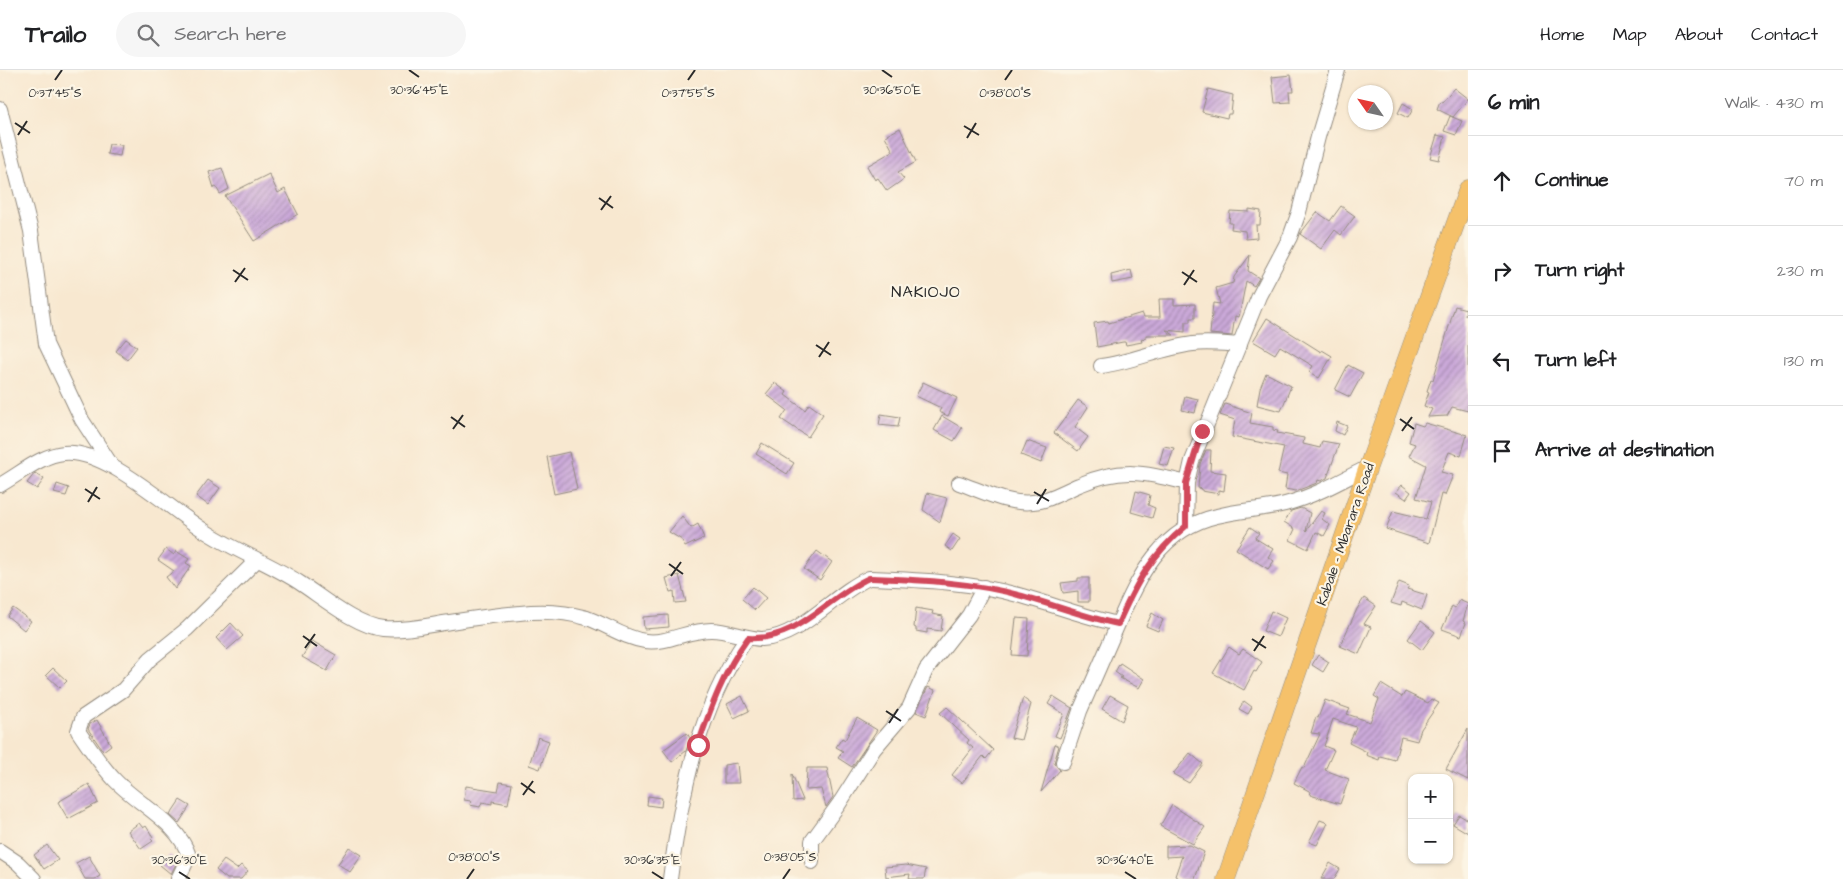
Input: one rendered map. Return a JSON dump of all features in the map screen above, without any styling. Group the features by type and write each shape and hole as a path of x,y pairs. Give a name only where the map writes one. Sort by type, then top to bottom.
{"main road":[{"name":"Kabale - Mbarara Road","path":"1225,877 1368,466 1468,189"}],"street":[{"path":"1186,526 1186,483 1202,431 1240,345 1259,296 1290,237 1299,212 1318,137 1338,70"},
{"path":"0,109 31,231 46,344 82,420 112,466"},
{"path":"1101,366 1124,363 1192,344 1217,343 1240,345"},
{"path":"0,484 40,461 63,453 85,455 112,466 205,532 287,575 361,622 383,629 414,628 532,612 587,618 630,637 646,641 661,641 690,632 712,630 731,632 748,638 764,639 787,631 814,616 859,582 869,578 984,588 1022,596 1052,607 1118,624"},
{"path":"1063,762 1080,711 1118,624 1145,569 1165,543 1186,526 1217,516 1284,504 1313,495 1368,466"},
{"path":"960,483 1011,501 1032,502 1050,498 1099,476 1124,472 1141,472 1186,483"},
{"path":"178,879 189,856 186,847 153,813 114,780 78,731 79,724 83,717 123,690 150,659 187,628 256,560"},
{"path":"812,862 812,841 839,804 874,749 909,708 926,670 969,615 984,588"},
{"path":"670,879 681,800 693,759 721,683 731,662 748,638"},
{"path":"0,851 34,879"}],"building":[{"path":"1291,75 1293,91 1289,91 1290,102 1275,103 1272,77"},
{"path":"1454,88 1468,99 1453,117 1437,109 1440,101 1442,102"},
{"path":"1208,89 1233,95 1231,114 1228,114 1227,118 1202,112"},
{"path":"1403,103 1413,109 1408,118 1398,113"},
{"path":"1450,116 1462,121 1456,135 1444,131"},
{"path":"900,128 916,162 898,172 904,179 887,191 878,178 875,180 867,166 893,151 885,136"},
{"path":"1437,135 1445,137 1439,160 1430,158"},
{"path":"109,144 122,145 120,156 107,154"},
{"path":"222,168 229,189 220,194 216,187 214,188 209,172"},
{"path":"269,174 278,193 285,189 298,214 254,241 225,196"},
{"path":"1341,206 1355,216 1341,235 1335,230 1321,249 1300,234 1317,212 1330,221"},
{"path":"1249,209 1261,211 1260,225 1256,225 1257,238 1246,239 1245,231 1231,229 1232,223 1229,223 1230,211 1249,212"},
{"path":"1250,255 1248,271 1259,278 1254,286 1246,281 1239,317 1235,316 1232,336 1210,334 1213,303 1220,304 1216,288 1233,283 1234,277"},
{"path":"1131,270 1133,279 1112,283 1111,275"},
{"path":"1159,299 1174,299 1174,305 1195,304 1195,318 1190,318 1190,322 1185,322 1185,332 1166,330 1174,335 1146,335 1146,338 1141,339 1142,342 1126,345 1123,342 1097,347 1094,323 1108,321 1109,323 1142,313 1144,317 1160,317"},
{"path":"1455,306 1466,309 1465,315 1468,316 1468,411 1452,407 1447,416 1428,417 1432,409 1424,406 1429,392 1427,391 1431,379 1433,380"},
{"path":"1267,318 1321,352 1322,350 1332,356 1319,378 1309,372 1313,366 1280,346 1275,354 1253,341"},
{"path":"126,339 137,347 127,360 116,351"},
{"path":"1348,365 1363,373 1350,397 1335,390"},
{"path":"1266,373 1291,386 1281,411 1257,405 1260,388"},
{"path":"923,382 957,398 948,416 939,412 941,408 916,396"},
{"path":"775,383 787,392 785,395 805,410 809,404 823,414 808,437 781,419 787,410 766,394"},
{"path":"1185,396 1198,399 1195,413 1182,410"},
{"path":"1078,400 1088,407 1075,427 1088,437 1078,451 1054,433"},
{"path":"1225,404 1252,413 1250,423 1273,427 1273,430 1278,431 1277,433 1304,438 1303,444 1320,448 1322,441 1339,444 1327,478 1321,481 1318,480 1317,483 1296,491 1285,489 1287,475 1278,473 1284,447 1232,437 1235,420 1220,415"},
{"path":"881,414 900,417 898,427 879,425"},
{"path":"942,416 962,428 954,441 934,430"},
{"path":"1337,422 1347,426 1343,435 1335,431"},
{"path":"1414,423 1423,426 1425,423 1467,435 1461,456 1449,452 1441,472 1453,475 1445,495 1441,494 1429,543 1386,529 1393,511 1426,519 1431,502 1416,498 1426,465 1409,456 1415,444 1409,442"},
{"path":"1027,441 1047,448 1041,463 1021,455"},
{"path":"762,443 794,463 787,474 756,454"},
{"path":"1164,446 1174,448 1168,466 1159,464"},
{"path":"1206,450 1211,450 1210,471 1226,473 1224,491 1219,490 1219,494 1202,491 1202,489 1198,488 1200,464"},
{"path":"569,452 577,489 554,494 547,457"},
{"path":"35,473 44,479 37,489 27,483"},
{"path":"208,480 220,488 208,505 196,496"},
{"path":"57,484 69,488 66,496 54,493"},
{"path":"1402,485 1411,492 1406,499 1396,492"},
{"path":"1136,491 1150,495 1148,505 1155,508 1152,518 1131,512"},
{"path":"927,493 947,498 940,522 923,510"},
{"path":"1301,508 1310,513 1306,531 1321,511 1325,513 1322,519 1330,525 1324,536 1316,532 1308,549 1290,540 1295,529 1284,522 1291,511"},
{"path":"682,516 691,528 698,524 704,538 685,547 682,540 669,532"},
{"path":"1250,527 1259,533 1255,538 1273,549 1268,557 1274,561 1268,569 1236,549"},
{"path":"953,534 960,539 952,551 945,546"},
{"path":"166,549 174,555 176,551 189,559 186,563 191,566 175,589 166,577 174,571 158,560"},
{"path":"817,551 832,562 820,580 804,569"},
{"path":"679,575 686,602 675,603 674,591 670,592 666,578"},
{"path":"1078,578 1089,578 1089,602 1078,602 1078,591 1063,593 1061,583 1078,581"},
{"path":"1399,582 1409,586 1407,589 1427,595 1422,610 1402,602 1401,606 1391,603"},
{"path":"753,587 766,598 755,610 742,599"},
{"path":"1364,598 1376,606 1364,624 1371,627 1359,654 1340,646"},
{"path":"1459,600 1468,604 1463,621 1466,623 1461,636 1442,629 1452,606 1455,608"},
{"path":"13,608 31,621 24,630 7,616"},
{"path":"916,608 933,611 932,614 943,616 941,631 927,629 927,633 916,631 914,627"},
{"path":"1271,611 1286,618 1278,637 1263,631"},
{"path":"1152,613 1163,620 1158,631 1146,626"},
{"path":"668,615 669,627 644,629 643,617"},
{"path":"1016,618 1029,619 1027,656 1012,655"},
{"path":"1421,621 1435,632 1422,650 1408,639"},
{"path":"231,623 243,636 227,650 216,638"},
{"path":"312,641 336,655 327,671 302,657"},
{"path":"1229,647 1239,654 1243,649 1262,662 1256,672 1254,671 1244,690 1213,673"},
{"path":"1318,655 1329,662 1323,672 1312,665"},
{"path":"1120,663 1144,679 1139,688 1120,678 1122,677 1115,672"},
{"path":"53,668 67,681 60,688 46,675"},
{"path":"1381,684 1402,697 1405,692 1428,703 1431,699 1439,703 1421,729 1417,741 1401,737 1395,760 1380,756 1379,760 1366,755 1367,752 1349,743 1356,727 1333,719 1324,746 1334,750 1325,770 1349,779 1340,804 1310,795 1311,792 1294,783 1302,767 1304,768 1320,734 1311,733 1316,717 1318,718 1325,700 1350,709 1347,714 1370,722 1379,699 1374,696"},
{"path":"928,687 935,690 926,716 916,712"},
{"path":"1110,695 1128,705 1122,721 1102,709"},
{"path":"742,696 749,711 734,718 727,704"},
{"path":"1053,696 1072,708 1060,738 1055,736 1064,714 1048,704"},
{"path":"1023,698 1031,704 1021,740 1011,738"},
{"path":"1244,701 1252,707 1248,714 1239,709"},
{"path":"947,707 993,750 986,759 983,756 962,783 952,775 973,748 967,743 969,740 940,713"},
{"path":"857,718 877,730 852,767 838,758 843,751 836,747 842,738 845,740"},
{"path":"97,720 111,745 103,751 88,729 90,724"},
{"path":"1468,729 1468,780 1446,769"},
{"path":"687,733 690,738 686,751 672,762 663,750"},
{"path":"538,737 549,741 540,769 529,765"},
{"path":"1055,744 1059,746 1054,763 1060,770 1041,792"},
{"path":"1190,753 1203,764 1189,783 1173,774"},
{"path":"737,763 739,783 724,783 724,765"},
{"path":"807,768 827,768 833,797 826,807 821,789 806,790"},
{"path":"792,774 803,800 793,801"},
{"path":"500,782 512,784 508,804 492,801 492,804 482,802 480,807 470,805 471,801 464,800 466,786 498,791"},
{"path":"89,784 98,803 68,819 58,802"},
{"path":"648,796 662,798 661,807 647,805"},
{"path":"180,800 190,806 179,823 170,815"},
{"path":"1172,805 1205,827 1193,844 1160,826"},
{"path":"1459,815 1468,820 1468,833 1453,824"},
{"path":"1320,820 1328,823 1317,845 1309,842"},
{"path":"139,823 143,828 146,826 153,837 151,839 153,841 141,849 128,831"},
{"path":"47,845 58,860 44,869 34,855"},
{"path":"1190,845 1204,852 1195,879 1180,879 1175,876 1182,856 1166,857 1166,846"},
{"path":"349,847 362,855 350,872 338,864"},
{"path":"169,855 177,862 171,874 160,865"},
{"path":"89,856 100,876 95,879 85,879 76,863"},
{"path":"224,860 237,869 241,865 248,871 241,879 227,879 216,870"},
{"path":"1330,863 1340,869 1334,879 1321,879"},
{"path":"906,865 926,869 924,879 909,879 910,874 886,877 885,867"}],"district":[{"name":"NAKIOJO","path":"926,291"}],"route":[{"path":"698,745 721,683 731,662 748,638 764,639 787,631 814,616 859,582 869,578 887,578 984,588 1022,596 1052,607 1118,624 1130,596 1145,569 1165,543 1186,526 1186,483 1202,431"}]}
